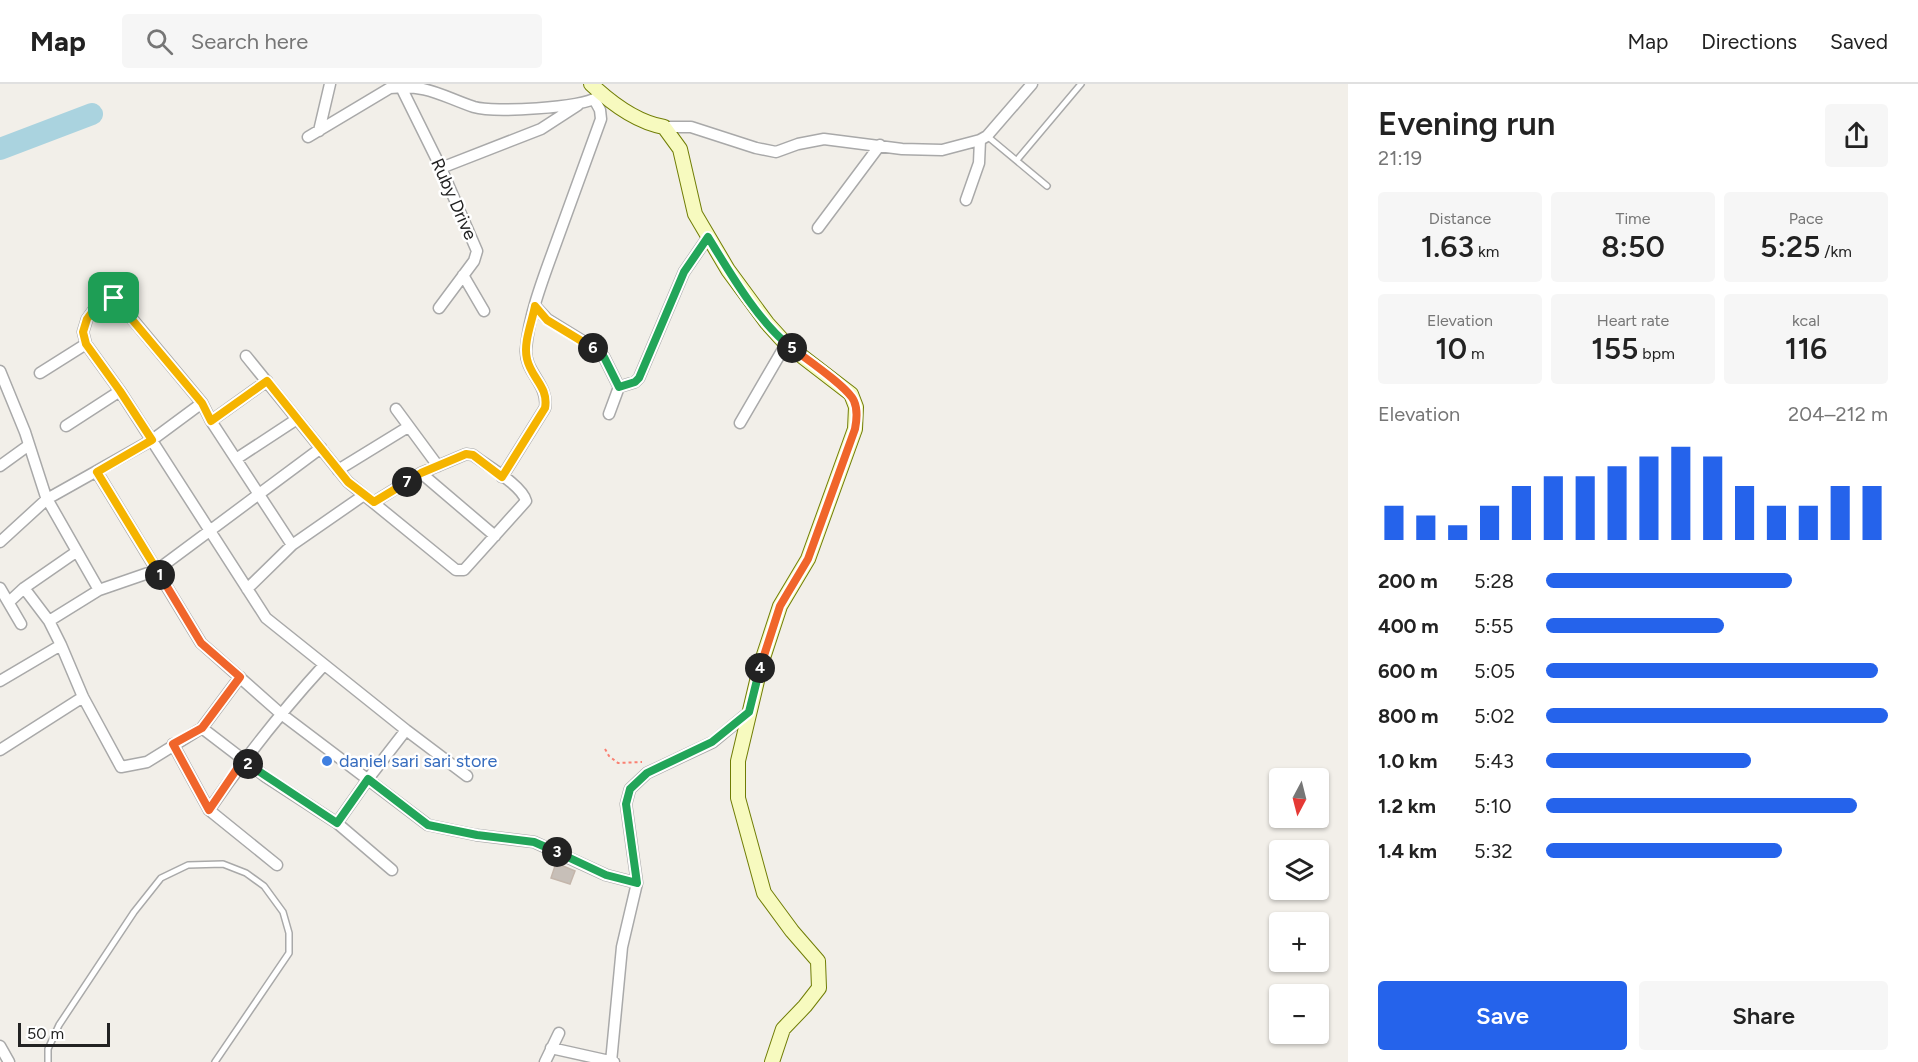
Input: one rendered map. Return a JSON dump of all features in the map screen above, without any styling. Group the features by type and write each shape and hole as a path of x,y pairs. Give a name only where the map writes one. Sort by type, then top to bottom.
{"street":[{"path":"319,131 330,84"},
{"path":"591,84 599,96 651,125 664,128 691,127 756,148 776,152 798,144 824,139 902,149 942,150 983,138 1032,84"},
{"path":"308,137 391,86 422,85 474,107 494,110 581,104"},
{"name":"Ruby Drive","path":"391,86 441,168 477,251 474,261 439,308"},
{"path":"441,168 541,129 581,104 599,96"},
{"path":"502,477 545,408 546,399 543,388 527,359 526,349 542,281 601,119 599,96"},
{"path":"664,128 680,149 695,214 728,270 767,323 786,344 851,394 856,407 855,429 808,559 780,606 761,663 738,761 738,798 764,893 818,961 819,988 783,1029 772,1062"},
{"path":"966,200 979,163 983,138"},
{"path":"818,228 880,145"},
{"path":"619,387 635,382 639,378 684,272 708,237"},
{"path":"463,275 484,311"},
{"path":"99,279 202,403 211,421 292,544"},
{"path":"114,298 106,293 87,319 83,332 86,344 120,391 266,618 467,776"},
{"path":"535,306 547,320 591,346 604,357 619,387 609,414"},
{"path":"40,373 86,344"},
{"path":"740,423 786,344"},
{"path":"246,356 348,482 460,572 526,501 515,485 469,454 421,473 374,502"},
{"path":"0,371 47,499 99,590"},
{"path":"211,421 267,381"},
{"path":"66,426 120,391"},
{"path":"0,401 10,396"},
{"path":"0,542 47,499 152,440 202,403"},
{"path":"396,410 438,466"},
{"path":"236,459 297,419"},
{"path":"338,470 408,427"},
{"path":"0,466 29,445"},
{"path":"49,621 99,590 157,570 321,448"},
{"path":"97,472 201,643 280,713 428,825 477,835 534,842 606,875 637,883"},
{"path":"421,473 495,536"},
{"path":"247,590 292,544 364,495"},
{"path":"9,602 24,588 76,552"},
{"path":"0,588 21,624"},
{"path":"24,588 49,621 83,697 121,767 147,762 202,728 240,677"},
{"path":"0,681 61,645"},
{"path":"209,810 243,760 280,713 324,665"},
{"path":"0,750 83,697"},
{"path":"551,1048 612,1062 622,947 637,883 626,804 630,789 647,773 712,742 749,712"},
{"path":"202,728 243,760 337,823 392,870"},
{"path":"337,823 406,730"},
{"path":"173,744 209,810 277,865"},
{"path":"545,1062 559,1032"},
{"path":"0,1046 9,1062"}],"lane":[{"path":"1017,160 1081,84"},
{"path":"983,138 1017,160 1047,186"},
{"path":"48,1062 48,1049 59,1025 134,912 161,878 188,865 224,864 246,873 264,886 282,912 290,933 289,953 215,1062"}],"path":[{"path":"605,749 609,756 618,763 651,761"}],"building":[{"path":"556,863 575,871 570,884 551,878"}],"waterway":[{"path":"0,149 92,114"}],"place":[{"name":"daniel sari sari store","path":"327,761"}],"route":[{"path":"708,237 728,270 767,323 786,344 851,394 856,407 855,429 808,559 780,606 761,663 749,712 712,742 647,773 630,789 626,804 637,883 606,875 534,842 477,835 428,825 368,779 337,823 243,760 209,810 173,744 202,728 240,677 201,643 97,472 152,440 86,344 83,332 87,319 106,293 114,298 202,403 211,421 267,381 348,482 374,502 421,473 466,454 473,455 502,477 545,408 546,399 543,388 529,366 526,349 535,306 547,320 591,346 604,357 619,387 635,382 639,378 684,272 708,237"}]}
